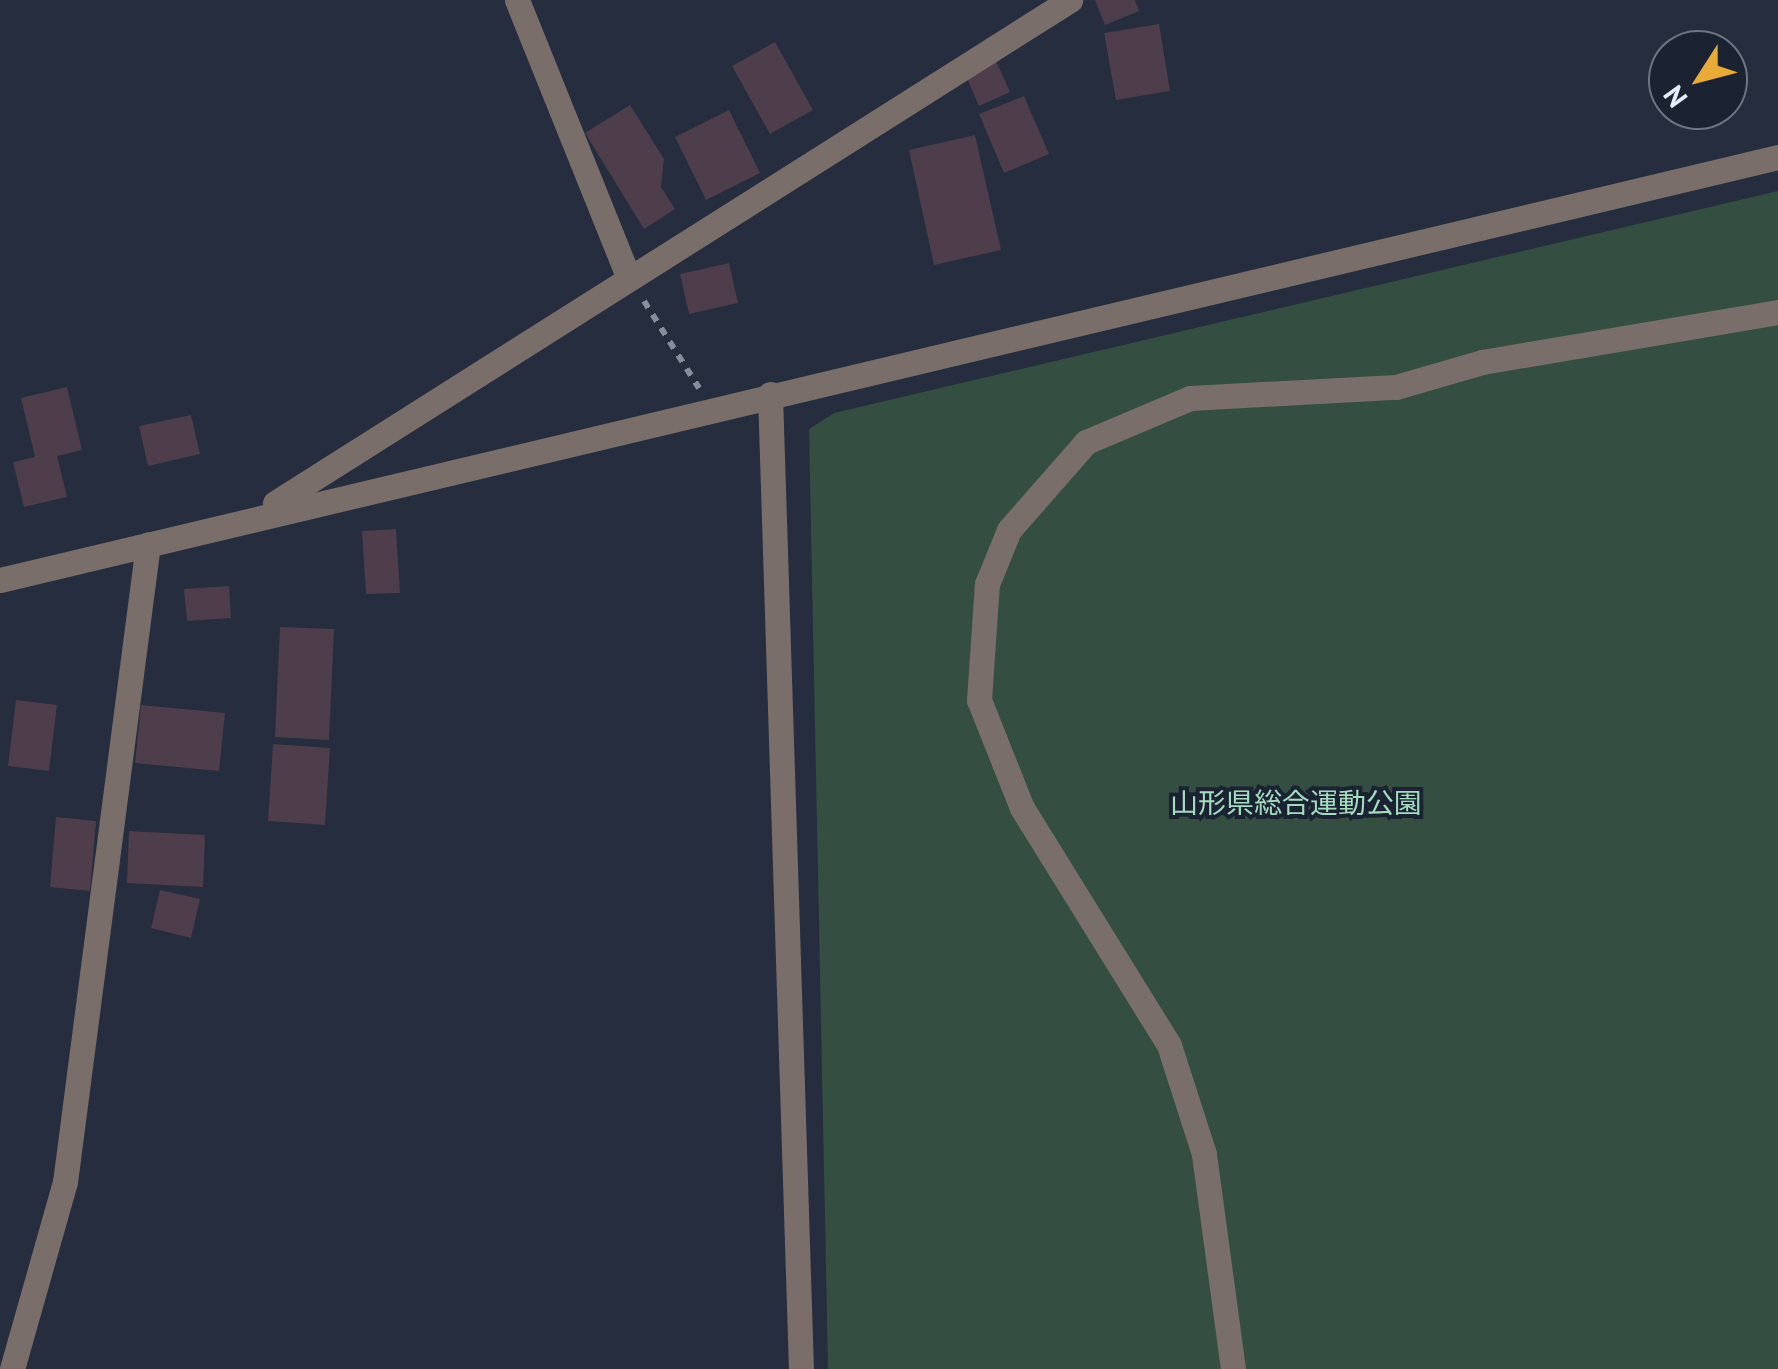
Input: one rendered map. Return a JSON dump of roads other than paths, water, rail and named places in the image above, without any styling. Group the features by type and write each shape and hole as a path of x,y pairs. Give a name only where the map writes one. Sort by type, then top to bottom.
{"street":[{"path":"517,0 628,276"},
{"path":"262,511 1070,0"},
{"path":"0,580 262,511 1778,157"},
{"path":"1233,1369 1204,1154 1169,1045 1022,808 980,700 984,603 1009,530 1086,442 1190,398 1396,387 1520,355 1778,312"},
{"path":"770,394 801,1369"},
{"path":"12,1369 64,1182 148,544"}],"park label":[{"name":"山形県総合運動公園","path":"1296,803"}]}
